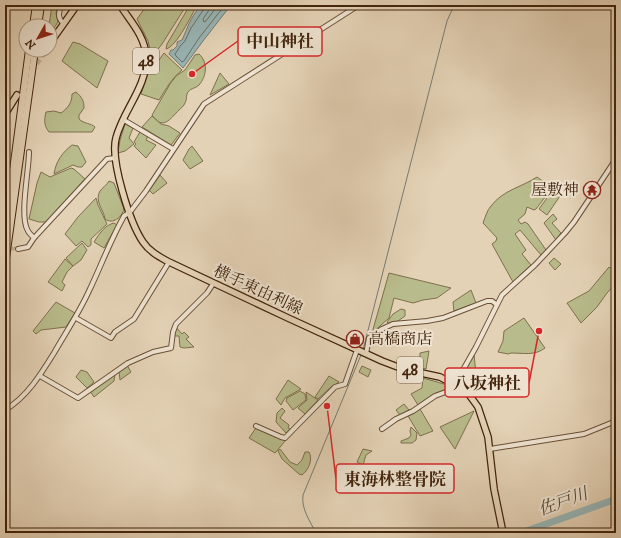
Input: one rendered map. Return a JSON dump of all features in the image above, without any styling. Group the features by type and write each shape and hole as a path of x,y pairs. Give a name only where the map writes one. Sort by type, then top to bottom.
{"highway":[{"path":"34,18 36,5"},
{"path":"39,18 41,5"},
{"path":"5,230 7,181 28,58"},
{"path":"5,265 34,58"}],"main road":[{"path":"58,31 77,5"},
{"name":"横手東由利線","path":"120,5 140,34 144,43 146,56 146,69 116,138 114,158 130,212 143,243 149,250 169,262 213,284 357,350 403,369 440,377 456,384 470,396 478,407 487,432 494,489 503,533"},
{"path":"5,114 17,95"}],"street":[{"path":"62,5 58,16 59,20 63,23"},
{"path":"5,410 20,399 40,376 76,318 101,261 124,216 130,212 204,104 359,5"},
{"path":"124,120 174,149"},
{"path":"29,152 29,169 24,214 28,231 34,238"},
{"path":"18,249 28,247 34,238 107,159 114,158"},
{"path":"382,429 435,396 451,390 456,384 502,295 565,233 616,159"},
{"path":"5,203 7,181"},
{"path":"76,318 111,338 114,332 134,319 169,262"},
{"path":"40,376 78,398 128,363 153,352 170,348 172,332 176,324 208,293 213,284"},
{"path":"366,354 369,338 382,329 393,324 443,318 487,301 492,301 496,304"},
{"path":"256,426 285,438 335,387 344,384 357,350"},
{"path":"490,449 584,434 616,421"}],"green space":[{"path":"52,5 59,5 56,13 57,18 50,18"},
{"path":"147,5 186,6 152,57 148,41 137,19"},
{"path":"190,5 197,5 179,37 170,47 166,49 167,44"},
{"path":"73,42 80,44 108,61 97,88 62,61"},
{"path":"164,53 182,70 172,80 159,100 141,94 150,66 159,60"},
{"path":"199,54 205,65 205,73 202,81 199,85 188,92 184,105 173,117 163,123 156,120 152,115 170,84 176,76 185,70 195,55"},
{"path":"220,73 229,84 210,95"},
{"path":"76,92 82,99 84,106 79,115 79,119 95,127 92,132 49,132 45,123 46,112 54,111 61,113 69,105 72,94"},
{"path":"152,116 161,124 169,126 180,133 171,145 142,127"},
{"path":"125,124 133,128 129,138 134,144 125,151 118,153 120,140"},
{"path":"140,132 148,136 146,140 156,145 146,158 134,146 136,144 134,142"},
{"path":"72,145 78,146 86,162 82,167 73,165 54,174 56,165 60,158"},
{"path":"192,146 203,161 190,169 183,160"},
{"path":"71,168 85,179 46,222 39,222 29,219 41,172 50,177"},
{"path":"160,175 167,183 153,194 149,190"},
{"path":"537,177 552,188 536,209 534,210 527,207 525,214 518,220 521,224 525,222 528,224 546,250 541,255 520,230 515,234 526,250 522,254 531,265 513,282 492,244 497,238 483,223 488,210 501,196"},
{"path":"109,181 114,183 124,209 121,215 114,221 108,221 105,219 98,198 100,191"},
{"path":"552,191 560,196 547,215 539,209"},
{"path":"96,198 107,224 91,239 91,245 88,247 82,241 76,246 65,234 78,217"},
{"path":"553,214 557,219 552,223 561,233 556,240 544,223"},
{"path":"114,223 117,225 104,248 94,242 105,228"},
{"path":"82,243 87,250 81,260 73,266 66,258"},
{"path":"554,258 561,264 555,270 549,263"},
{"path":"65,259 73,266 67,272 62,282 65,285 62,291 48,282"},
{"path":"609,267 616,272 616,283 597,307 581,323 567,303 589,291"},
{"path":"389,273 451,288 437,298 413,303 394,298 389,318 372,333"},
{"path":"471,290 476,303 454,311 453,302"},
{"path":"56,302 75,313 66,327 41,330 36,334 33,331"},
{"path":"401,309 405,310 405,316 398,321 387,322 393,314"},
{"path":"524,318 545,348 541,351 529,354 508,354 498,352 503,341 504,331"},
{"path":"176,327 182,334 184,332 189,337 186,339 194,347 180,347 179,336 174,336"},
{"path":"429,351 426,369 417,367 416,363 420,363 420,353"},
{"path":"474,354 476,374 466,381 460,378"},
{"path":"127,365 131,372 120,380 119,371"},
{"path":"362,366 371,370 368,377 359,372"},
{"path":"81,370 87,372 94,382 87,388 76,377"},
{"path":"115,374 114,381 94,397 90,391"},
{"path":"329,376 339,382 318,399 315,397"},
{"path":"423,378 444,384 449,388 434,394 418,405 411,394 422,388"},
{"path":"288,380 301,389 285,398 281,405 276,399"},
{"path":"300,391 305,394 306,400 293,410 286,401 287,398"},
{"path":"306,392 318,400 305,414 298,408 307,400"},
{"path":"404,404 409,410 400,415 396,410"},
{"path":"282,408 285,411 280,418 289,425 288,428 290,429 286,433 276,422 277,413"},
{"path":"420,409 433,431 420,436 408,416"},
{"path":"474,411 455,449 440,427"},
{"path":"411,427 417,433 416,440 412,443 401,443 401,441 409,438 411,435"},
{"path":"256,428 286,440 275,453 249,438"},
{"path":"280,449 290,462 297,465 302,460 305,452 309,452 311,458 308,467 302,475 282,459 278,451"},
{"path":"363,449 372,451 366,455 363,465 357,462"}],"water":[{"path":"200,5 231,5 183,68 169,54 171,50 177,46 177,42 182,40"}],"waterway":[{"path":"363,350 447,21 455,5"},
{"path":"316,533 303,505 303,495 361,355"},
{"name":"佐戸川","path":"521,533 616,499"}],"tunnel":[{"path":"32,71 40,58"},
{"path":"5,248 18,249"}],"place":[{"name":"中山神社","path":"192,74"},
{"name":"屋敷神","path":"592,190"},
{"name":"八坂神社","path":"539,331"},
{"name":"高橋商店","path":"355,339"},
{"name":"東海林整骨院","path":"327,406"}]}
